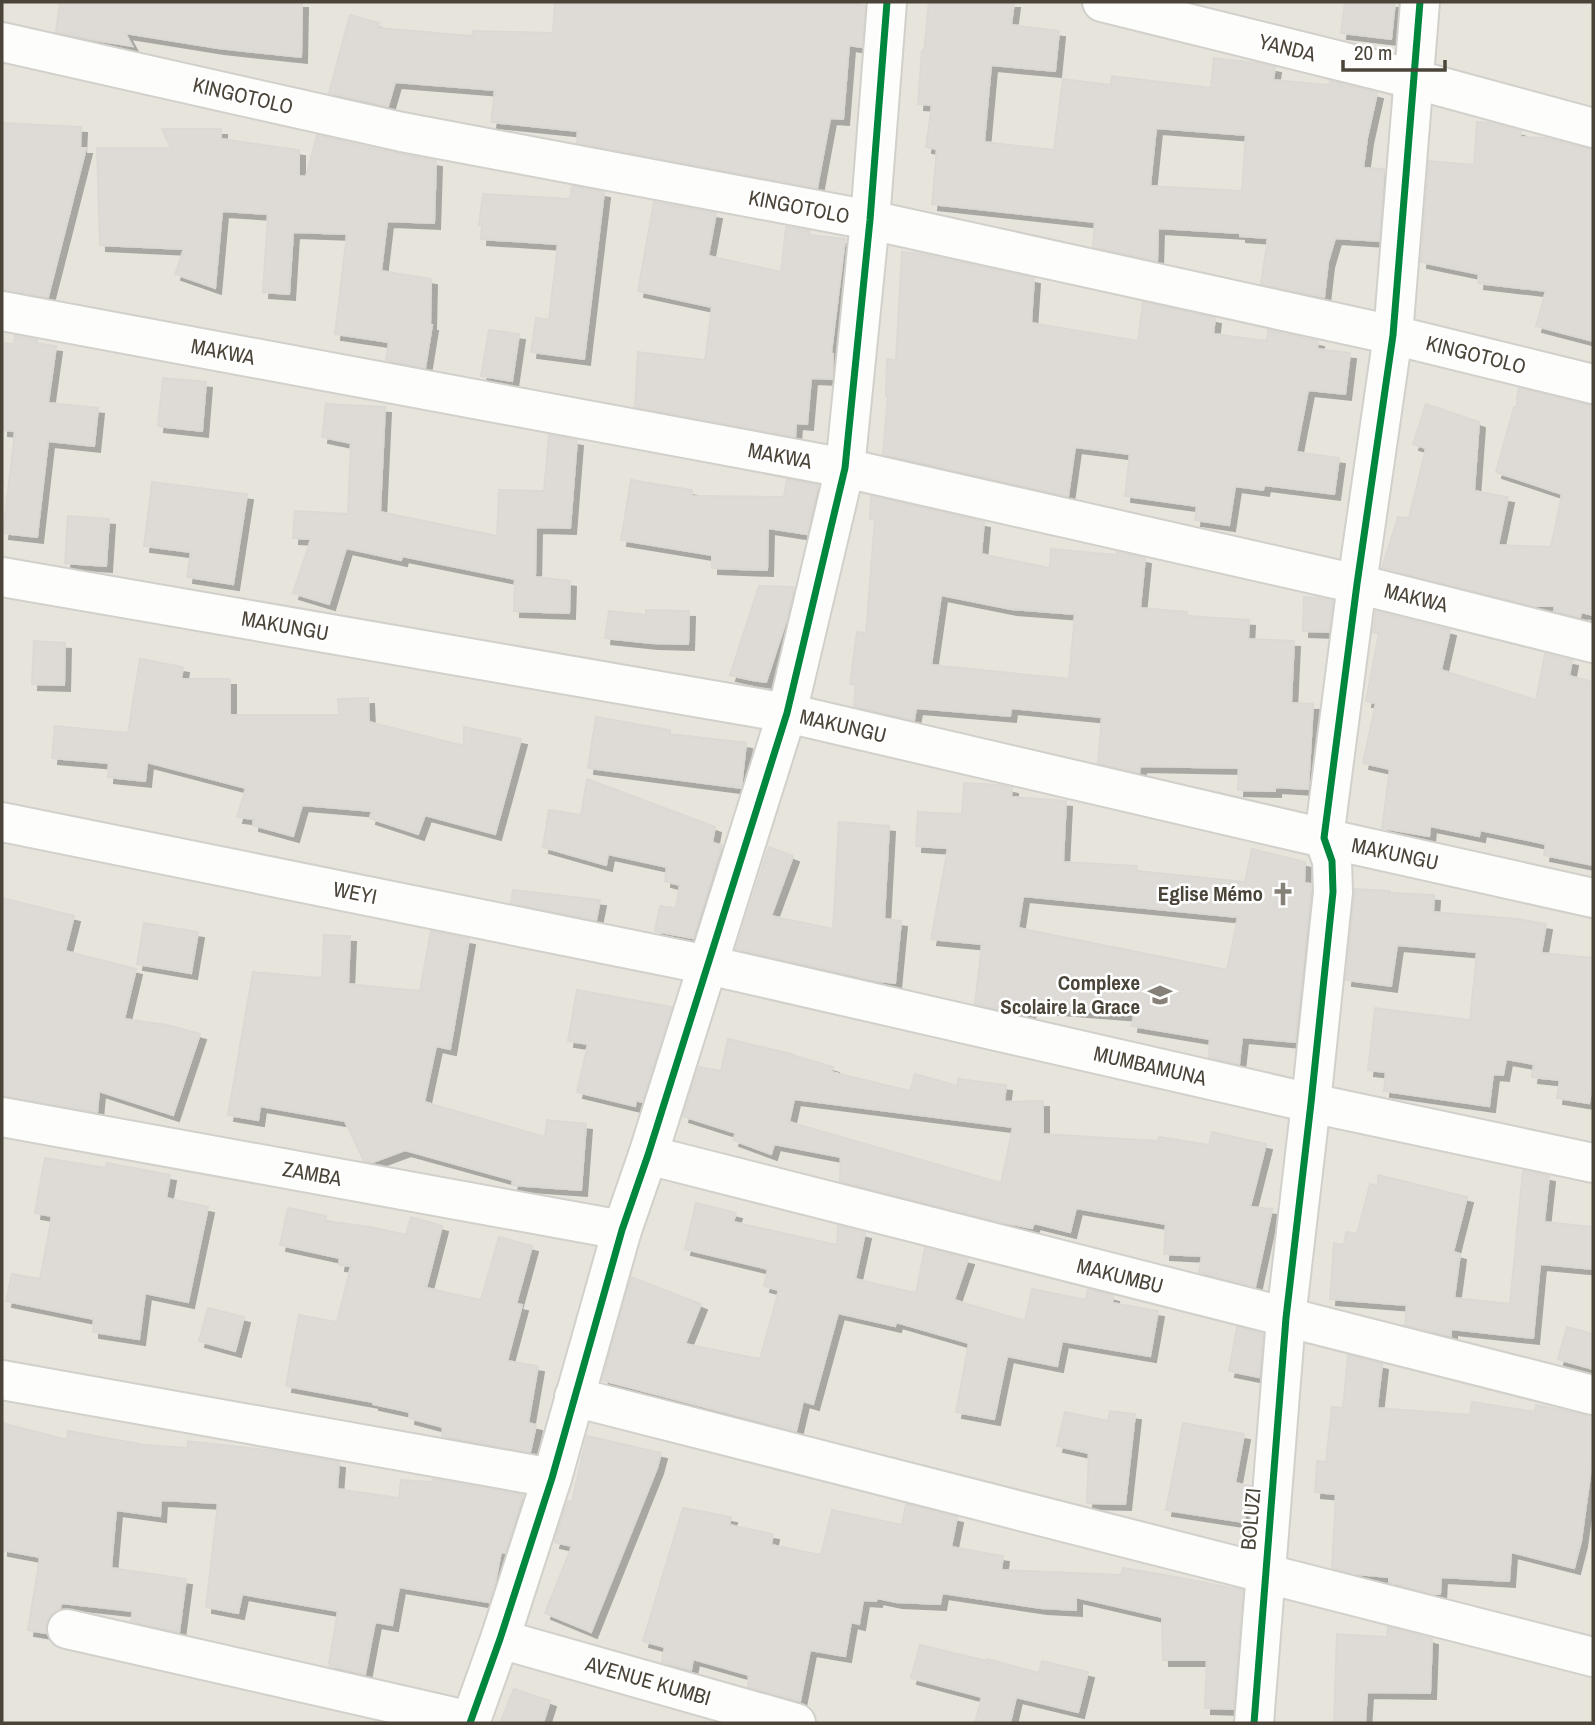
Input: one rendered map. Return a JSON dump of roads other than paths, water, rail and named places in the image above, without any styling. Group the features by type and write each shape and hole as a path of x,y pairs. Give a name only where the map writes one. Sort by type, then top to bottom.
{"street":[{"path":"67,1629 471,1722 552,1478 622,1230 787,713 845,468 870,220 887,2"},
{"name":"YANDA","path":"1102,2 1413,79 1593,128"},
{"path":"1324,838 1357,584 1394,335 1420,2"},
{"name":"KINGOTOLO","path":"2,42 402,132 870,220 1394,335 1593,384"},
{"name":"MAKWA","path":"2,311 845,468 1357,584 1593,643"},
{"name":"MAKUNGU","path":"2,577 787,713 1593,898"},
{"name":"WEYI","path":"2,822 708,965"},
{"name":"BOLUZI","path":"1254,1723 1286,1318 1333,892 1332,861 1324,838"},
{"name":"MUMBAMUNA","path":"708,965 1311,1103 1593,1163"},
{"name":"ZAMBA","path":"2,1117 622,1230"},
{"name":"MAKUMBU","path":"648,1155 1593,1395"},
{"path":"2,1380 552,1478"},
{"path":"574,1397 1593,1657"},
{"name":"AVENUE KUMBI","path":"500,1639 796,1723"}],"place":[{"name":"Eglise Mémo","path":"1283,894"},
{"name":"Complexe Scolaire la Grace","path":"1160,995"}]}
